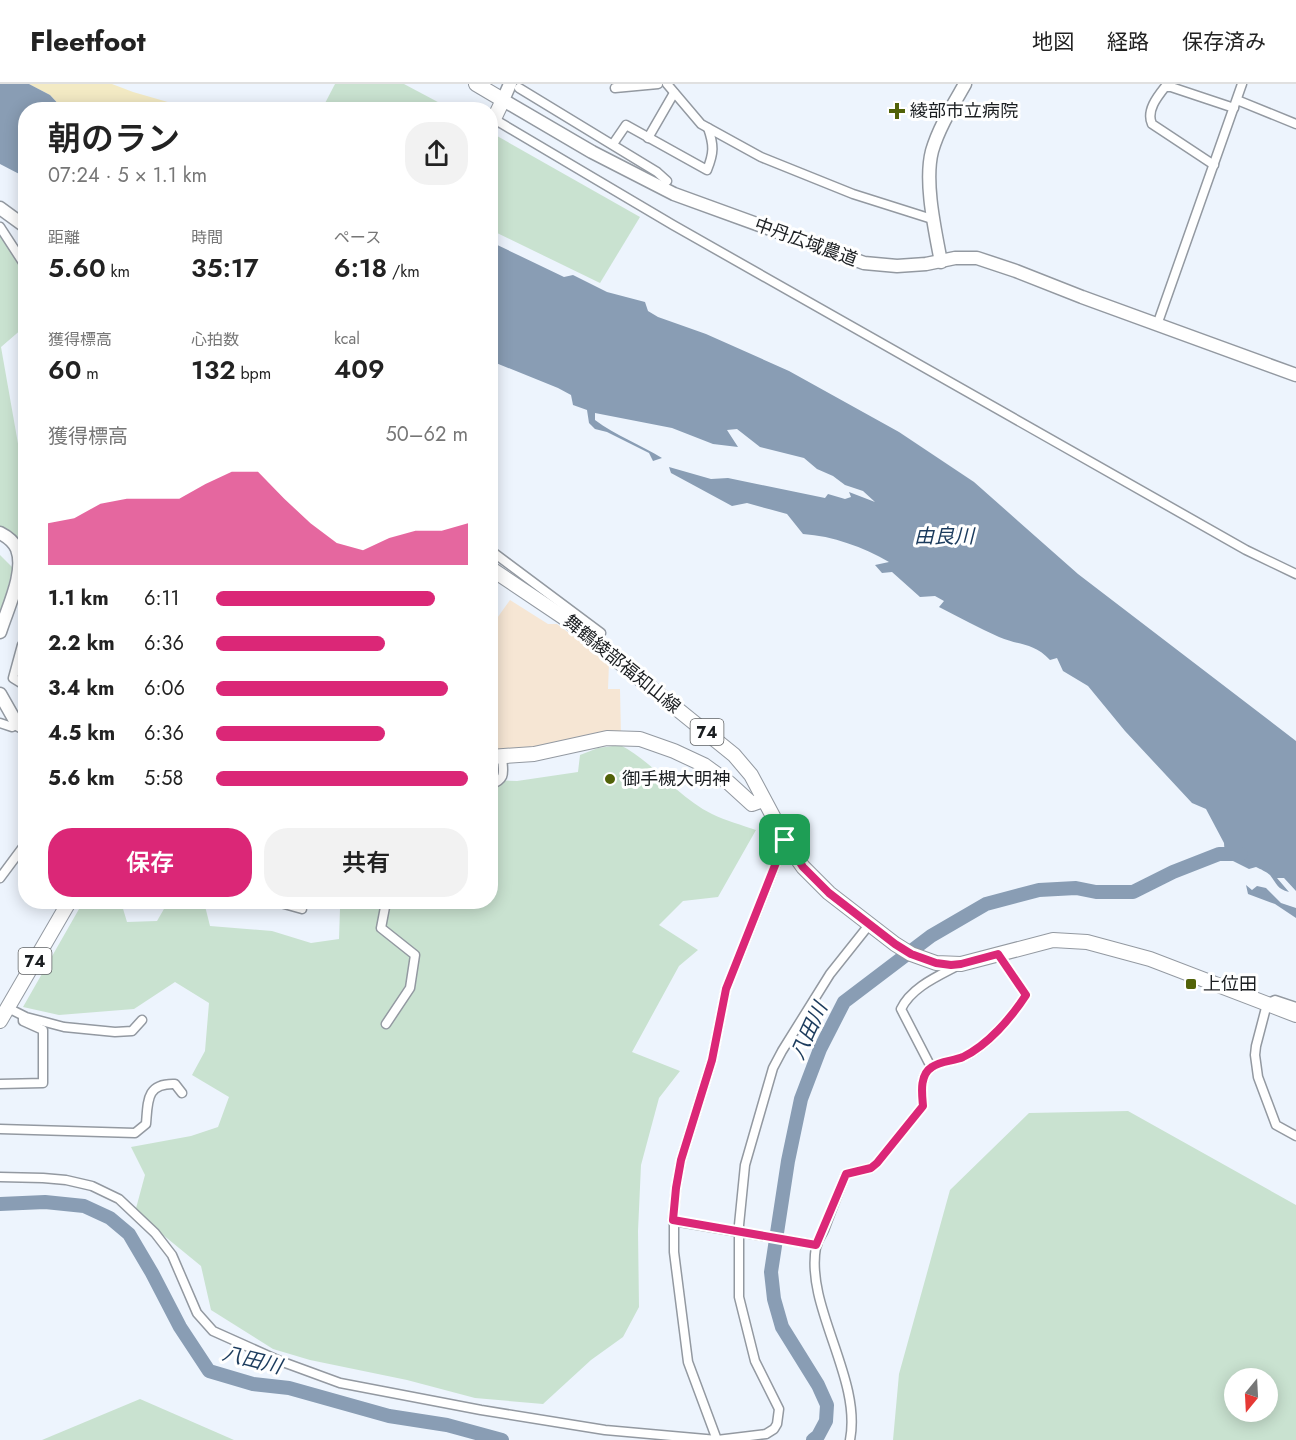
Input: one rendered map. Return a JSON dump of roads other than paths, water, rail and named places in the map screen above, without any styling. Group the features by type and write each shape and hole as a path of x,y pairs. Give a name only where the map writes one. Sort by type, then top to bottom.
{"main road":[{"path":"476,84 503,100 498,114"},
{"name":"舞鶴綾部福知山線","path":"498,573 566,619 734,755 745,769 803,867 829,893 869,925 911,954 936,963 956,965 1053,940 1087,942 1150,959 1296,1015"},
{"name":"74","path":"498,757 534,754 607,738 640,739 704,765 752,804 764,800"},
{"name":"74","path":"0,1021 65,909"}],"street":[{"path":"615,88 658,84"},
{"path":"667,84 701,124 761,157 853,194 932,219"},
{"path":"940,262 932,219 930,176 932,152 945,119 966,84"},
{"path":"1156,326 1242,84"},
{"path":"503,100 515,86 613,144 667,181"},
{"path":"1214,165 1150,121 1153,105 1165,87 1192,88 1296,124"},
{"path":"648,138 674,93"},
{"name":"中丹広域農道","path":"503,100 592,152 690,201 864,263 897,266 940,262 955,258 977,258 1156,326 1296,375"},
{"path":"613,144 626,125 707,170 713,156 714,145 708,128"},
{"path":"498,127 580,171 1195,522 1295,574"},
{"path":"1,213 18,223"},
{"path":"0,227 18,255"},
{"path":"0,533 16,546 18,553"},
{"path":"498,556 600,633"},
{"path":"0,632 18,578"},
{"path":"18,662 14,678 18,681"},
{"path":"0,694 18,722"},
{"path":"0,723 18,727"},
{"path":"498,762 503,776 498,782"},
{"path":"717,1440 688,1362 674,1252 673,1220 676,1188 681,1160 712,1060 726,989 785,840"},
{"path":"0,878 18,854"},
{"path":"385,909 381,928 415,955 410,988 386,1024"},
{"path":"0,1177 66,1180 106,1192 124,1203 155,1233 172,1255 193,1304 204,1323 213,1330 290,1365 340,1383 481,1410 605,1430 717,1440 766,1434 774,1429 779,1418 779,1409 755,1361 741,1307 738,1279 741,1189 745,1166 773,1068 823,984 869,925"},
{"path":"850,1440 852,1420 849,1400 820,1299 816,1245 846,1174 871,1168 877,1163 923,1106 922,1084 931,1067 963,1057 979,1046 1013,1014 1026,995 998,954"},
{"path":"931,1067 901,1009 908,999 928,981 956,965"},
{"path":"1296,1007 1275,1000 1267,1004 1255,1055 1258,1077 1276,1125 1296,1136"},
{"path":"8,1008 23,1015 64,1027 115,1032 132,1031 142,1020"},
{"path":"0,1084 43,1083 43,1030 23,1021 23,1015"},
{"path":"0,1129 135,1133 146,1124 151,1092 156,1086 175,1084 182,1094"},
{"path":"674,1221 816,1245"}],"water":[{"path":"0,84 29,84 50,95 56,102 18,102 18,173 0,164"},
{"name":"由良川","path":"498,245 564,277 573,275 607,292 645,302 648,311 658,317 706,334 789,371 899,432 974,482 1078,574 1296,741 1296,891 1284,878 1277,878 1289,892 1280,888 1270,875 1256,867 1249,869 1225,857 1224,843 1206,809 1192,803 1125,731 1088,686 1063,671 1057,658 1050,660 1032,647 999,637 976,626 939,607 944,601 935,596 920,597 892,572 882,573 875,565 889,562 879,557 837,540 803,534 787,514 747,503 732,506 671,473 669,467 711,479 728,478 825,498 828,494 845,499 851,497 849,492 875,502 863,491 845,485 833,476 817,469 804,458 760,447 737,429 727,430 738,447 713,444 672,428 595,413 595,420 662,458 653,461 649,453 607,432 595,429 589,423 587,410 573,405 571,395 498,364"},
{"path":"1246,885 1252,890 1257,886 1266,888 1281,903 1296,908 1296,918 1275,904 1248,894"}],"waterway":[{"name":"八田川","path":"813,1440 818,1436 826,1421 827,1405 818,1385 782,1327 774,1299 771,1272 788,1161 801,1099 820,1049 844,1002 931,936 986,904 1039,890 1076,888 1096,892 1133,892 1173,872 1219,854 1241,854"},
{"name":"八田川","path":"0,1204 45,1202 84,1206 110,1218 129,1234 180,1327 209,1371 253,1384 289,1388 389,1416 447,1425 502,1440"}],"place":[{"name":"綾部市立病院","path":"897,111"},
{"name":"御手槻大明神","path":"610,779"},
{"name":"上位田","path":"1191,984"}]}
